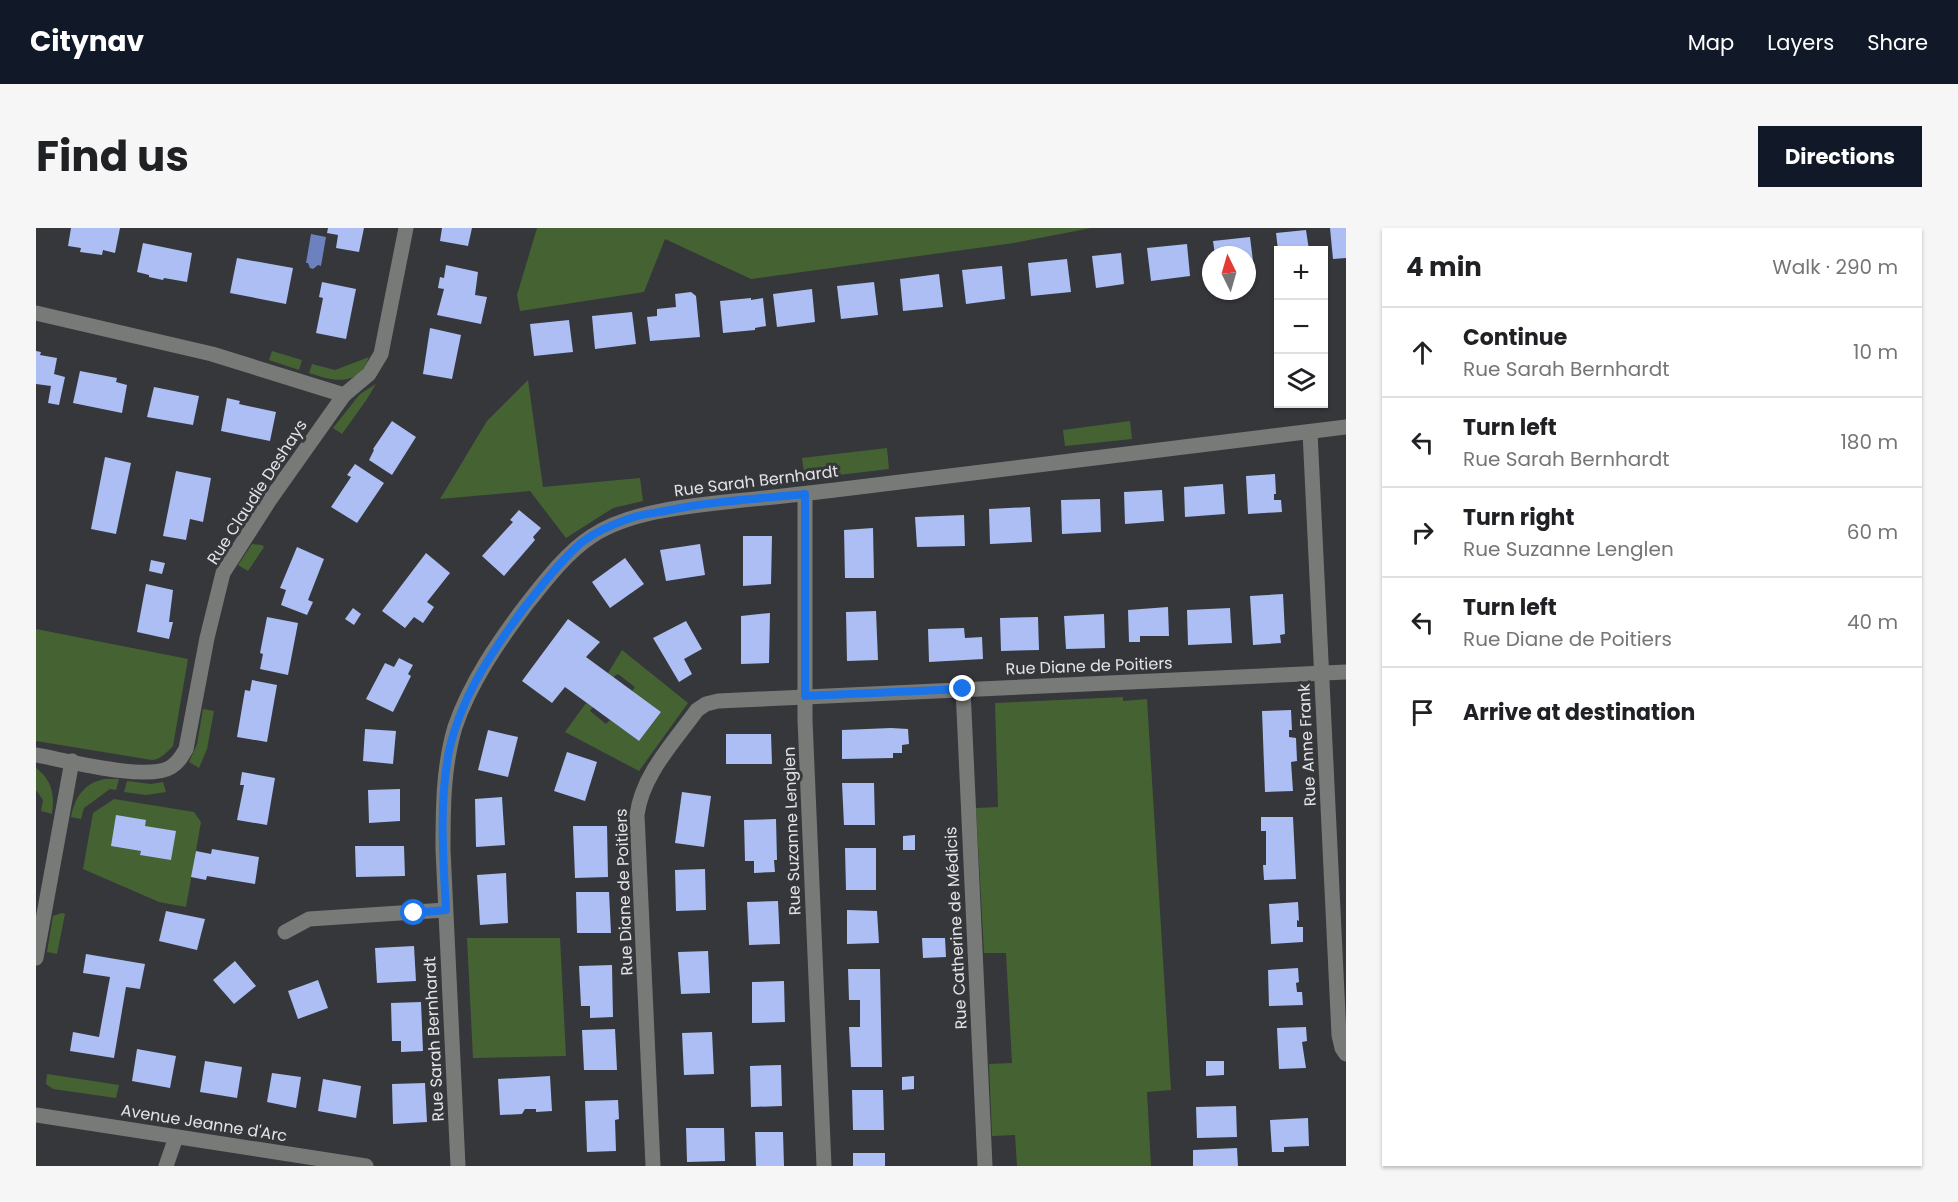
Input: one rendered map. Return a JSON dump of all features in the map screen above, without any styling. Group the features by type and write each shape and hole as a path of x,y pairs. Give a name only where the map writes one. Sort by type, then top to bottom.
{"street":[{"name":"Rue Claudie Deshays","path":"36,755 125,771 149,773 170,768 182,757 186,749 207,638 223,573 269,501 344,395 369,374 381,354 406,228"},
{"path":"36,313 212,354 344,395"},
{"name":"Rue Sarah Bernhardt","path":"458,1166 443,808 449,752 455,727 479,675 508,629 549,576 580,544 595,534 635,516 689,506 805,494 1346,427"},
{"name":"Rue Anne Frank","path":"1310,432 1322,673 1339,868 1339,1035 1346,1054"},
{"name":"Rue Suzanne Lenglen","path":"805,494 805,696 824,1166"},
{"name":"Rue Diane de Poitiers","path":"653,1166 637,815 639,798 646,783 697,710 706,704 718,701 1346,672"},
{"name":"Rue Catherine de Médicis","path":"963,689 985,1166"},
{"path":"36,958 72,761"},
{"path":"285,932 309,919 446,910"},
{"name":"Avenue Jeanne d'Arc","path":"36,1115 366,1166"},
{"path":"166,1166 176,1137"}],"green space":[{"path":"537,228 1091,228 1014,243 751,279 665,239 644,292 520,311 517,295"},
{"path":"272,351 302,360 299,370 269,360"},
{"path":"369,357 364,367 352,378 336,380 309,373 312,364 335,370"},
{"path":"528,380 543,487 640,478 643,501 613,508 566,538 530,491 440,499 487,421"},
{"path":"376,384 342,434 333,428 360,394"},
{"path":"1130,421 1132,439 1065,446 1063,430"},
{"path":"887,448 889,469 805,479 802,458"},
{"path":"252,544 264,547 248,571 238,565"},
{"path":"36,629 188,659 173,746 161,757 152,760 36,741"},
{"path":"622,650 688,703 639,771 565,732 586,703 593,707 590,711 606,724 610,720 639,741 661,712 632,691 635,687 618,674 613,677 608,673"},
{"path":"1123,697 1123,701 1147,699 1171,1090 1147,1092 1151,1166 1017,1166 1015,1135 992,1136 989,1064 1012,1063 1006,953 984,953 976,808 998,807 995,703"},
{"path":"203,709 214,711 207,749 199,768 189,762 197,744"},
{"path":"36,768 46,778 51,788 52,814 41,811 43,800 36,790"},
{"path":"105,779 119,779 116,790 110,789 84,808 81,819 71,817 75,803 82,792 91,784"},
{"path":"127,781 151,784 163,782 166,792 146,795 124,792"},
{"path":"114,799 194,812 201,822 186,907 159,902 83,869 93,813"},
{"path":"65,914 57,954 47,952 53,916"},
{"path":"467,938 560,938 566,1056 473,1058"},
{"path":"47,1074 119,1085 116,1098 53,1089 46,1084"}],"water":[{"path":"311,234 326,237 321,266 318,265 313,269 306,263"}],"building":[{"path":"71,228 120,228 115,253 103,250 102,255 80,252 81,248 68,246"},
{"path":"328,228 364,228 359,252 336,248 338,235 327,233"},
{"path":"442,228 472,228 468,246 440,241"},
{"path":"1330,228 1346,228 1346,258 1333,259"},
{"path":"1306,230 1308,246 1278,246 1276,233"},
{"path":"1250,237 1251,246 1214,246 1213,241"},
{"path":"143,243 192,253 187,282 164,278 163,280 137,272"},
{"path":"1187,244 1190,276 1151,281 1147,248"},
{"path":"1121,253 1124,284 1096,288 1092,256"},
{"path":"237,258 293,268 286,304 230,293"},
{"path":"1067,259 1071,292 1031,296 1028,263"},
{"path":"446,265 478,272 475,295 487,297 481,324 437,315 444,289 438,288 440,277 444,278"},
{"path":"1002,266 1005,299 966,304 962,270"},
{"path":"939,274 943,307 903,311 900,279"},
{"path":"322,282 356,289 346,339 316,333 323,298 319,297"},
{"path":"874,282 878,315 841,319 837,286"},
{"path":"812,289 815,322 777,327 773,294"},
{"path":"691,292 696,296 700,337 650,341 647,317 657,316 657,309 676,307 675,294"},
{"path":"751,298 751,300 763,298 766,326 755,328 755,330 723,333 720,301"},
{"path":"632,312 636,344 595,349 592,316"},
{"path":"569,320 573,352 534,356 530,324"},
{"path":"430,328 461,335 452,379 423,374"},
{"path":"36,351 41,352 40,355 57,358 54,374 65,377 59,405 48,403 51,386 36,384"},
{"path":"80,371 117,378 116,382 127,385 122,413 73,403"},
{"path":"154,387 199,396 193,425 147,417"},
{"path":"227,398 240,401 239,404 276,412 270,441 221,431"},
{"path":"392,421 416,437 392,475 369,460 373,449"},
{"path":"105,457 131,463 116,534 91,529"},
{"path":"355,464 384,483 357,523 331,507 351,477 347,475"},
{"path":"176,471 211,478 203,522 190,519 186,540 163,536"},
{"path":"1275,474 1274,500 1281,500 1282,512 1248,514 1246,476"},
{"path":"1223,484 1225,514 1185,517 1184,487"},
{"path":"1162,490 1164,521 1125,524 1124,492"},
{"path":"1100,499 1101,532 1062,534 1061,500"},
{"path":"1030,507 1032,542 990,544 989,509"},
{"path":"519,510 541,528 533,537 535,540 504,576 482,556 513,522 510,520"},
{"path":"964,515 965,546 917,547 915,517"},
{"path":"873,528 874,578 845,578 844,530"},
{"path":"743,536 772,536 771,584 743,586"},
{"path":"700,544 705,575 666,581 660,550"},
{"path":"297,547 324,559 308,600 313,602 307,615 281,605 286,590 280,588"},
{"path":"426,553 450,573 427,602 434,607 423,623 414,617 405,628 382,611"},
{"path":"625,558 644,584 610,608 592,582"},
{"path":"151,560 165,563 162,574 149,571"},
{"path":"146,584 173,590 169,622 173,622 169,639 137,632"},
{"path":"1283,594 1285,634 1280,635 1281,643 1253,645 1250,596"},
{"path":"1168,607 1169,636 1140,636 1140,642 1129,642 1128,610"},
{"path":"353,608 361,614 354,625 345,619"},
{"path":"1230,608 1232,643 1188,645 1187,610"},
{"path":"876,611 878,660 847,661 846,612"},
{"path":"770,613 769,663 741,664 741,616"},
{"path":"1104,614 1105,648 1066,649 1064,616"},
{"path":"267,617 298,623 288,675 260,669 263,654 260,653"},
{"path":"1038,617 1039,650 1001,651 1000,618"},
{"path":"568,619 600,642 586,657 661,712 639,741 565,687 552,703 522,681"},
{"path":"686,621 702,649 684,659 692,674 679,682 653,638"},
{"path":"964,628 965,638 982,637 983,659 929,662 928,629"},
{"path":"399,658 413,665 408,674 411,676 393,712 366,699 385,663 394,667"},
{"path":"252,680 277,685 267,742 237,737 245,690 250,691"},
{"path":"1291,710 1292,730 1289,730 1289,737 1296,738 1297,761 1291,762 1293,791 1265,792 1262,711"},
{"path":"365,729 396,731 393,764 363,761"},
{"path":"908,729 909,744 902,745 902,753 893,753 893,758 842,759 842,730"},
{"path":"488,730 518,737 508,777 478,770"},
{"path":"726,734 771,734 772,764 726,764"},
{"path":"567,752 597,762 585,801 554,791"},
{"path":"242,772 275,778 267,825 237,820 244,785 240,785"},
{"path":"842,783 874,783 875,825 844,825"},
{"path":"400,789 400,821 369,823 368,790"},
{"path":"682,792 711,796 704,847 675,843"},
{"path":"502,797 505,845 476,847 475,799"},
{"path":"116,815 146,820 145,826 176,831 171,860 140,855 141,851 111,846"},
{"path":"1261,817 1293,817 1296,879 1264,880 1266,831 1261,831"},
{"path":"776,819 775,872 754,873 754,861 745,861 744,820"},
{"path":"573,826 607,826 608,877 575,878"},
{"path":"915,835 915,850 903,850 903,836"},
{"path":"355,846 404,846 405,876 356,877"},
{"path":"845,848 876,848 876,890 846,890"},
{"path":"212,849 259,857 255,884 207,876 206,880 191,877 196,851 211,854"},
{"path":"705,869 706,910 676,911 675,870"},
{"path":"506,873 508,923 480,925 477,875"},
{"path":"576,892 609,892 611,933 577,933"},
{"path":"778,901 780,944 749,945 747,902"},
{"path":"1298,902 1297,927 1303,927 1303,942 1271,944 1269,904"},
{"path":"847,910 877,911 879,943 847,944"},
{"path":"166,911 205,919 197,950 159,941"},
{"path":"922,938 945,938 946,957 923,958"},
{"path":"414,946 416,981 377,983 375,948"},
{"path":"708,951 710,993 681,994 678,952"},
{"path":"86,954 145,964 140,989 126,987 114,1058 70,1051 73,1032 99,1037 110,977 83,973"},
{"path":"235,961 256,986 234,1004 213,980"},
{"path":"612,965 613,1017 590,1018 590,1006 581,1006 579,966"},
{"path":"1298,968 1297,992 1302,992 1303,1005 1269,1006 1268,970"},
{"path":"848,969 880,969 882,1067 851,1067 849,1027 860,1027 860,1000 849,1000"},
{"path":"318,980 328,1008 298,1019 288,991"},
{"path":"784,981 785,1022 752,1023 752,982"},
{"path":"421,1002 423,1051 401,1052 401,1041 392,1041 391,1003"},
{"path":"1306,1027 1307,1041 1302,1042 1306,1068 1279,1069 1277,1028"},
{"path":"615,1029 617,1070 584,1070 582,1030"},
{"path":"712,1032 714,1074 684,1075 682,1033"},
{"path":"137,1049 176,1056 170,1088 132,1081"},
{"path":"205,1061 242,1067 237,1098 200,1092"},
{"path":"1206,1061 1224,1061 1224,1075 1206,1076"},
{"path":"781,1065 782,1106 751,1107 750,1066"},
{"path":"272,1073 301,1077 296,1108 267,1102"},
{"path":"550,1076 552,1111 536,1112 536,1109 525,1109 522,1114 500,1115 498,1079"},
{"path":"914,1076 914,1089 902,1090 902,1077"},
{"path":"323,1079 361,1086 356,1118 318,1111"},
{"path":"425,1083 427,1122 393,1124 392,1084"},
{"path":"852,1090 883,1090 884,1130 853,1130"},
{"path":"618,1100 619,1119 615,1120 616,1151 587,1152 585,1101"},
{"path":"1236,1106 1237,1137 1197,1138 1196,1107"},
{"path":"1308,1118 1309,1146 1284,1147 1284,1152 1272,1152 1270,1120"},
{"path":"686,1128 724,1128 725,1161 687,1162"},
{"path":"755,1132 783,1132 784,1166 756,1166"},
{"path":"1237,1148 1238,1166 1193,1166 1193,1150"},
{"path":"853,1153 885,1153 885,1166 853,1166"}],"route":[{"path":"414,913 446,910 443,808 449,752 455,727 479,675 508,629 537,591 580,544 595,534 635,516 689,506 805,494 805,696 963,689"}]}
